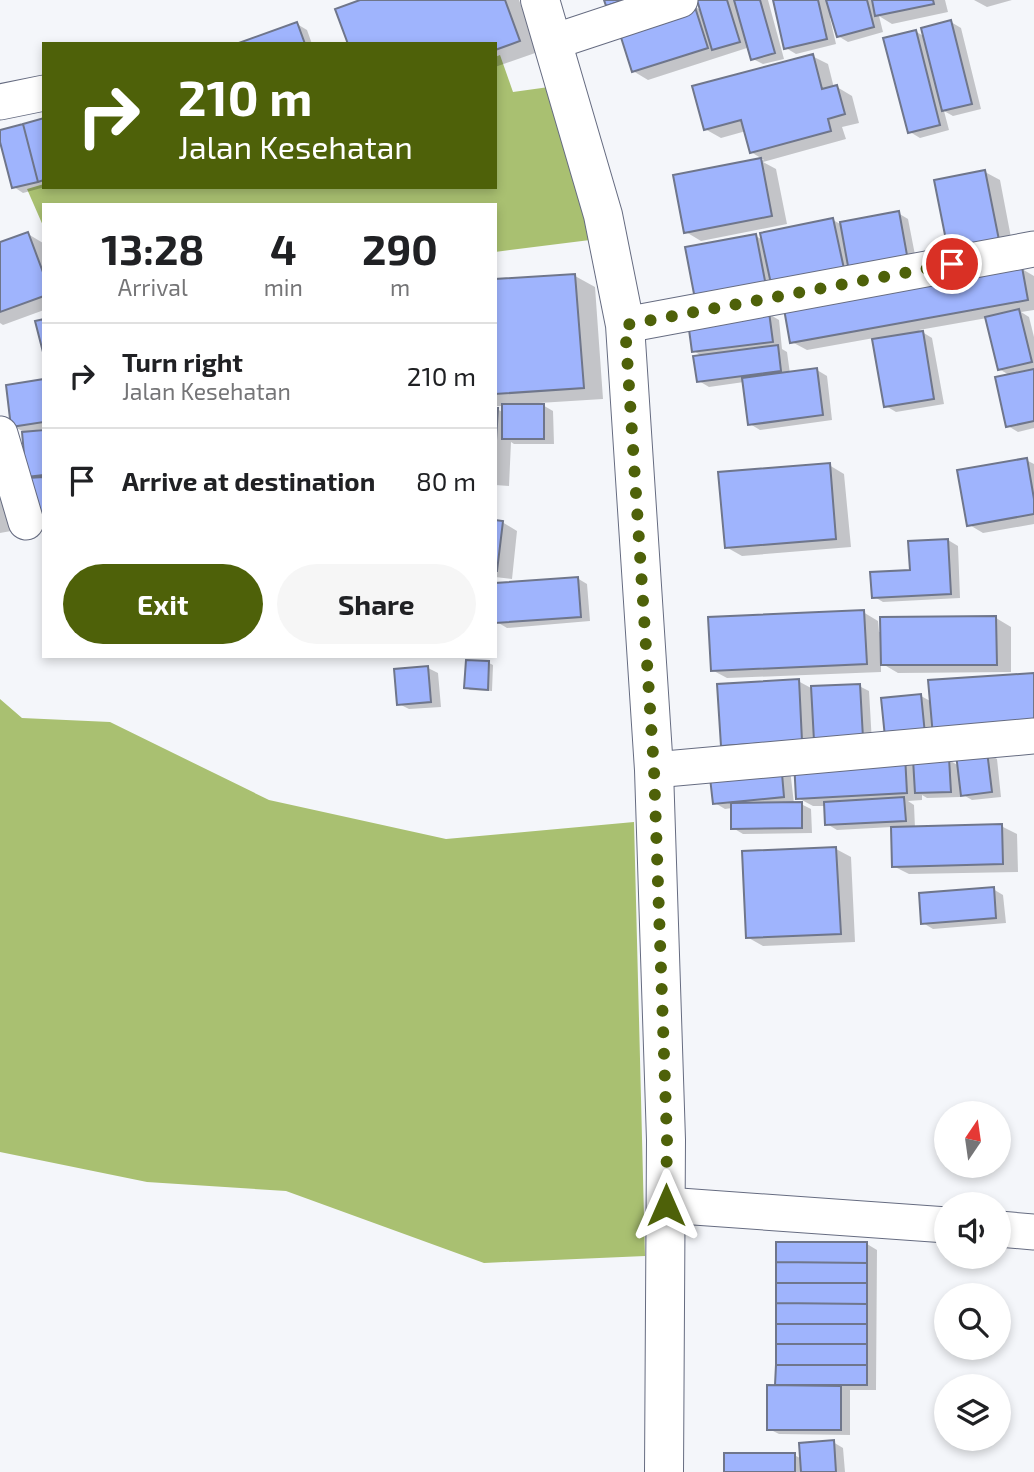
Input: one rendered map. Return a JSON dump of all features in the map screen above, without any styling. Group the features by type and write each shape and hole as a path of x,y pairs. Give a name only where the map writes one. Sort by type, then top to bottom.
{"main road":[{"path":"540,0 603,215 625,325 654,770 667,1140 664,1472"}],"street":[{"path":"554,42 680,0"},
{"path":"0,102 42,93"},
{"path":"625,325 1034,248"},
{"path":"0,434 26,522"},
{"path":"654,770 1034,736"},
{"path":"666,1205 934,1224"},
{"path":"1011,1230 1034,1232"}],"green space":[{"path":"500,55 513,92 549,87 590,240 497,252 497,203 42,203 42,223 27,189 42,185 42,189 497,189 497,56"},
{"path":"0,699 22,718 110,722 269,800 446,839 634,822 645,1256 484,1263 286,1191 147,1182 0,1152"}],"building":[{"path":"360,0 505,0 520,41 497,49 497,42 347,42 335,9"},
{"path":"604,0 624,0 606,6"},
{"path":"697,0 727,0 740,42 712,50"},
{"path":"734,0 760,0 775,53 751,60"},
{"path":"773,0 818,0 827,39 784,49"},
{"path":"826,0 867,0 874,27 837,37"},
{"path":"872,0 933,0 934,4 875,16"},
{"path":"694,4 708,48 632,72 618,28"},
{"path":"951,20 972,104 942,111 921,28"},
{"path":"297,22 304,42 242,42"},
{"path":"916,30 940,125 908,133 883,38"},
{"path":"813,54 822,89 837,85 845,114 828,119 831,131 750,153 741,120 704,130 692,86"},
{"path":"42,119 42,181 38,182 23,124"},
{"path":"23,124 38,182 12,188 0,142 0,130"},
{"path":"761,158 772,216 684,233 673,175"},
{"path":"985,170 999,240 948,250 934,180"},
{"path":"899,211 907,255 850,277 840,222"},
{"path":"833,218 846,278 773,293 760,233"},
{"path":"28,232 42,270 42,297 0,312 0,242"},
{"path":"756,234 766,286 695,299 685,247"},
{"path":"1022,267 1028,300 790,343 784,309"},
{"path":"575,274 584,388 497,394 497,279"},
{"path":"1019,309 1032,362 998,370 985,317"},
{"path":"769,312 773,342 692,352 688,322"},
{"path":"42,319 42,348 35,321"},
{"path":"923,331 934,399 884,407 872,339"},
{"path":"778,345 781,371 697,382 693,356"},
{"path":"817,368 823,415 748,425 742,378"},
{"path":"1034,369 1034,421 1006,427 995,377"},
{"path":"42,379 42,422 11,427 6,385"},
{"path":"502,404 544,404 544,439 502,439"},
{"path":"42,430 42,475 26,477 22,432"},
{"path":"1027,458 1034,514 967,526 957,470"},
{"path":"830,463 836,539 725,548 718,472"},
{"path":"42,477 42,516 30,517 27,478"},
{"path":"497,520 503,521 497,571"},
{"path":"948,539 951,594 872,598 870,572 910,570 908,541"},
{"path":"578,577 581,617 497,623 497,583"},
{"path":"864,610 867,664 711,671 708,617"},
{"path":"996,616 997,665 881,665 880,617"},
{"path":"466,660 489,661 488,690 464,688"},
{"path":"428,666 431,702 397,705 394,669"},
{"path":"1034,673 1034,729 933,736 928,680"},
{"path":"799,679 802,741 721,746 717,684"},
{"path":"860,684 863,738 814,741 811,686"},
{"path":"921,694 925,734 885,737 881,698"},
{"path":"987,751 992,792 961,796 956,754"},
{"path":"905,755 907,793 796,799 794,761"},
{"path":"949,758 951,792 915,793 913,759"},
{"path":"781,762 784,797 713,804 709,769"},
{"path":"904,797 906,821 825,825 824,802"},
{"path":"802,802 802,828 731,829 731,803"},
{"path":"1002,824 1003,864 892,867 891,827"},
{"path":"836,847 841,934 746,938 742,851"},
{"path":"994,887 996,918 921,924 919,893"},
{"path":"776,1242 867,1242 867,1263 776,1262"},
{"path":"776,1262 867,1263 867,1283 776,1283"},
{"path":"776,1283 867,1283 867,1304 776,1303"},
{"path":"776,1303 867,1304 867,1324 776,1324"},
{"path":"776,1324 867,1324 867,1344 776,1344"},
{"path":"776,1344 867,1344 867,1365 776,1365"},
{"path":"776,1365 867,1365 867,1385 775,1385"},
{"path":"767,1385 841,1386 841,1430 767,1430"},
{"path":"834,1440 836,1472 801,1472 799,1443"},
{"path":"724,1453 795,1453 795,1472 724,1472"}],"route":[{"path":"666,1205 667,1140 654,770 625,325 952,264"}]}
